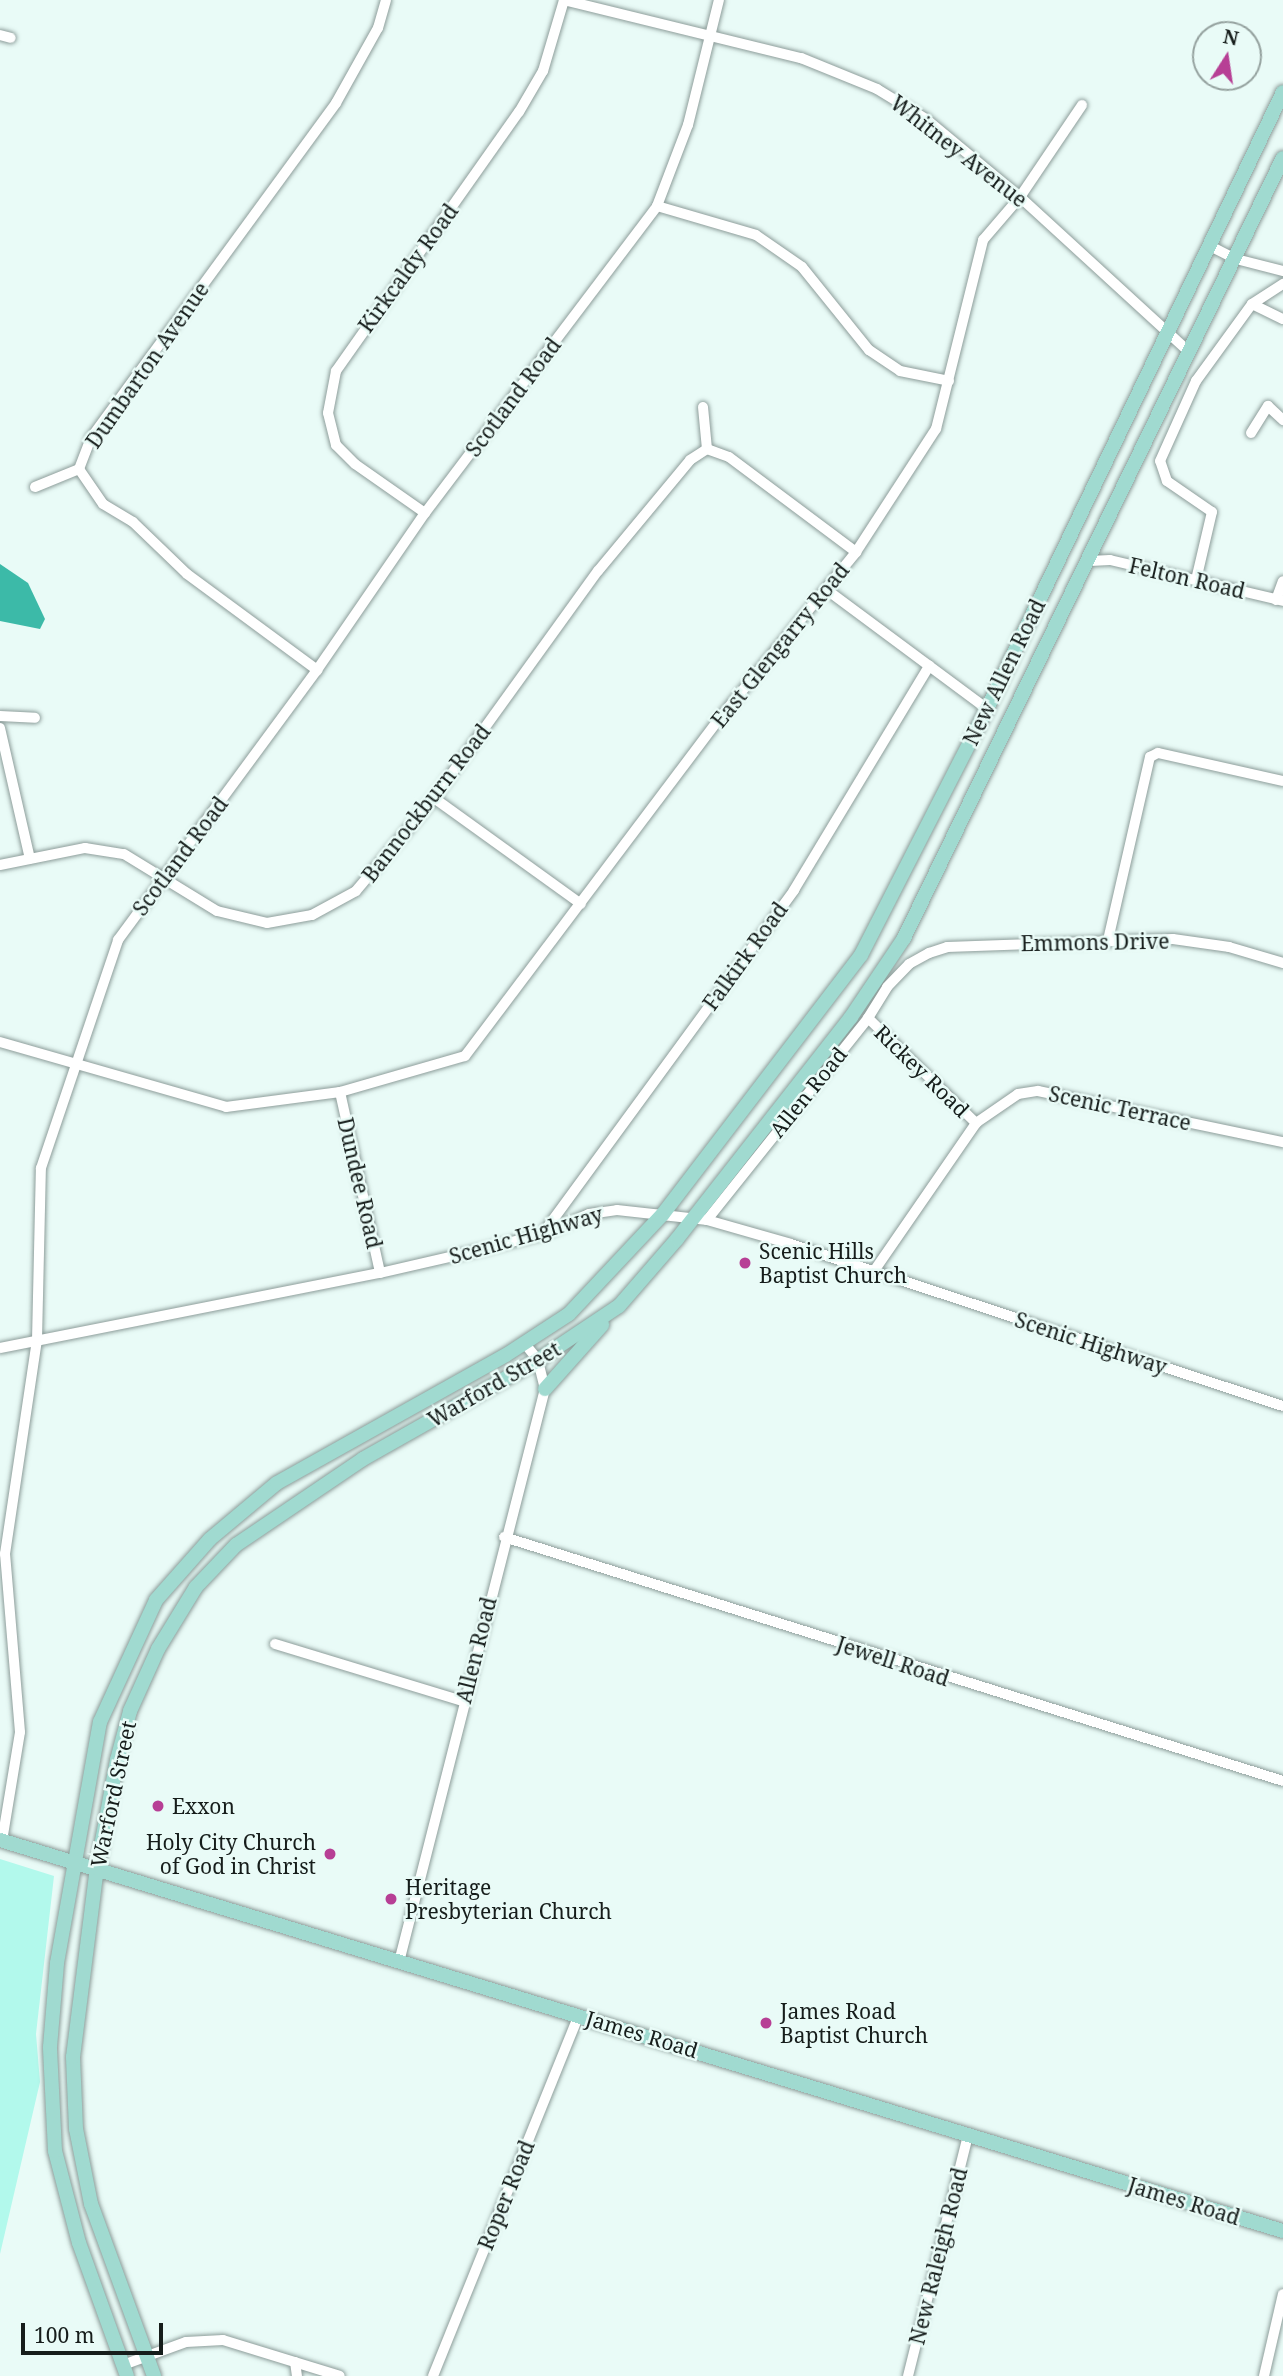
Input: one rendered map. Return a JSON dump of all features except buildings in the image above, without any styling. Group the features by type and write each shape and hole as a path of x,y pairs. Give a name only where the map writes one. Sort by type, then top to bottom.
{"main road":[{"name":"New Allen Road","path":"663,1214 861,954 987,709 1283,92"},
{"name":"New Allen Road","path":"700,1219 852,1017 904,938 1090,561 1188,351 1236,259 1283,158"},
{"name":"Warford Street","path":"125,2370 79,2243 55,2151 50,2048 57,1963 100,1722 156,1600 210,1539 277,1483 525,1344 569,1314 663,1214"},
{"name":"Warford Street","path":"154,2376 94,2216 76,2129 73,2057 97,1868 130,1711 158,1649 196,1587 236,1545 363,1460 538,1360 618,1306 700,1219"},
{"path":"545,1390 618,1306"},
{"name":"James Road","path":"1,1841 75,1861 1283,2231"}],"street":[{"name":"Dumbarton Avenue","path":"317,670 187,574 133,522 103,504 79,469 91,438 336,103 378,28 386,0"},
{"name":"Whitney Avenue","path":"564,0 801,58 877,89 926,120 1020,197 1188,351"},
{"name":"Kirkcaldy Road","path":"425,513 355,464 336,445 328,413 336,371 520,112 543,71 564,0"},
{"name":"Scotland Road","path":"1,1841 20,1732 5,1554 37,1340 41,1168 118,940 317,670 425,513 657,206 688,125 719,0"},
{"name":"East Glengarry Road","path":"340,1093 465,1056 719,719 856,552 936,429 983,240 1020,197 1082,105"},
{"path":"657,206 756,235 802,267 869,350 901,370 949,381"},
{"path":"1210,246 1236,259 1283,271"},
{"path":"1196,580 1212,512 1167,481 1160,461 1196,381 1251,304 1283,284"},
{"path":"1251,304 1283,319"},
{"path":"1251,433 1268,406 1283,420"},
{"path":"703,407 706,449 729,457 856,552"},
{"name":"Bannockburn Road","path":"0,865 85,848 124,854 217,911 267,923 312,915 356,891 434,798 598,571 690,460 706,449"},
{"path":"35,487 79,469"},
{"name":"Felton Road","path":"1090,561 1110,560 1280,600"},
{"path":"1280,600 1283,581"},
{"path":"827,590 987,709"},
{"name":"Falkirk Road","path":"542,1234 794,890 929,666"},
{"path":"0,716 35,718"},
{"path":"0,728 30,859"},
{"path":"1108,940 1150,757 1158,753 1283,780"},
{"path":"434,798 581,904"},
{"name":"Emmons Drive","path":"909,964 947,947 1108,940 1184,941 1228,947 1283,963"},
{"name":"Allen Road","path":"700,1219 868,1018 887,986 909,964"},
{"name":"Rickey Road","path":"868,1018 976,1123"},
{"path":"0,1042 8,1041 74,1064 226,1107 340,1093"},
{"name":"Scenic Terrace","path":"874,1271 976,1123 1018,1094 1038,1091 1283,1142"},
{"name":"Dundee Road","path":"340,1093 380,1273"},
{"name":"Scenic Highway","path":"0,1348 380,1273 542,1234 589,1214 617,1210 700,1219 874,1271 1283,1406"},
{"name":"Allen Road","path":"399,1962 504,1537 545,1390 538,1360 525,1344"},
{"name":"Jewell Road","path":"504,1537 1283,1781"},
{"path":"275,1644 463,1701"},
{"name":"Roper Road","path":"433,2376 579,2015"},
{"name":"New Raleigh Road","path":"908,2376 968,2136"},
{"path":"1264,2376 1283,2294"},
{"path":"125,2370 146,2355 186,2342 223,2340 340,2376"},
{"path":"295,2362 297,2376"}],"shaded area":[{"path":"0,564 28,583 45,619 40,629 0,621"},
{"path":"0,1859 54,1876 36,2034 40,2082 0,2254"}],"place":[{"name":"Scenic Hills Baptist Church","path":"745,1263"},
{"name":"Exxon","path":"158,1806"},
{"name":"Holy City Church of God in Christ","path":"330,1854"},
{"name":"Heritage Presbyterian Church","path":"391,1899"},
{"name":"James Road Baptist Church","path":"766,2023"}]}
